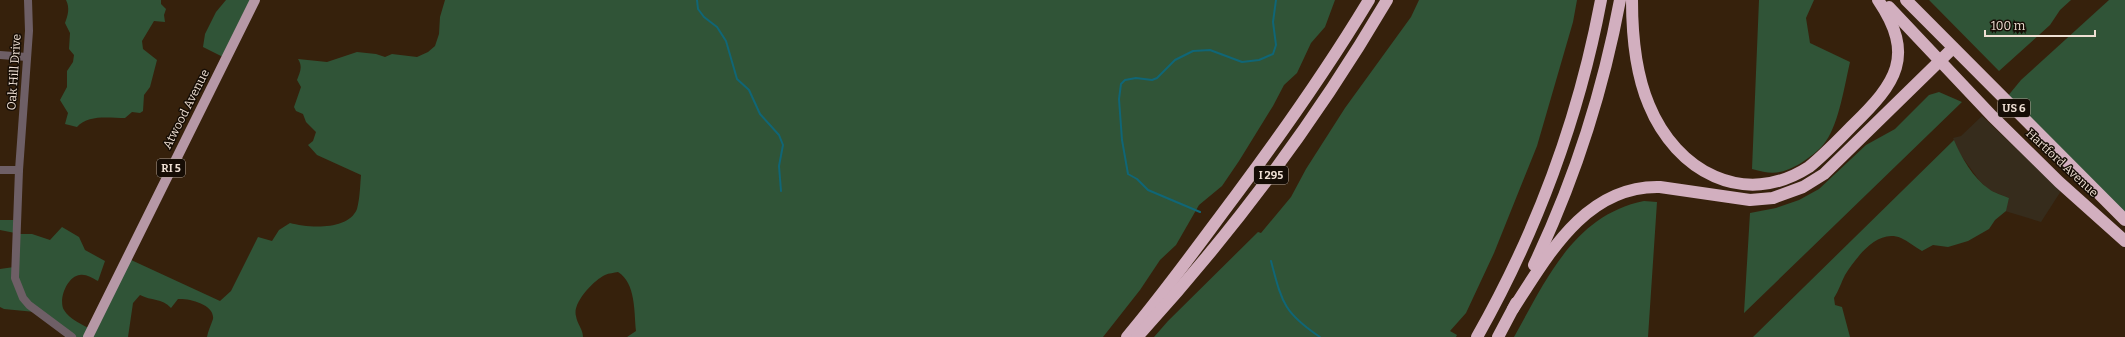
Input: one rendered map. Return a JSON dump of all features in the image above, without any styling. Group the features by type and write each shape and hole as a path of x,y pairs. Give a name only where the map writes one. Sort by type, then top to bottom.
{"highway":[{"path":"1315,86 1362,0"},
{"path":"1127,337 1185,264 1268,153 1315,86 1369,0"},
{"name":"I 295","path":"1137,337 1212,252 1277,167 1338,79 1387,0"},
{"path":"1477,337 1528,233 1556,165 1582,83 1602,0"},
{"path":"1498,337 1513,309 1547,236 1575,165 1599,90 1620,0"},
{"path":"1632,0 1634,39 1638,68 1647,100 1661,128 1683,156 1699,169 1724,180 1750,185 1777,182 1808,167 1872,107 1886,90 1895,69 1898,48 1894,28 1878,0"},
{"name":"Hartford Avenue","path":"1882,0 2059,182 2125,242"},
{"name":"Hartford Avenue","path":"1906,0 2125,220"},
{"path":"1513,309 1545,258 1564,234 1581,218 1604,201 1622,192 1645,187 1660,187 1750,200 1773,198 1796,191 1824,174 1953,48"}],"main road":[{"name":"Atwood Avenue","path":"88,337 255,0"}],"street":[{"name":"Oak Hill Drive","path":"28,0 27,57 19,170 15,278 23,298 29,305 72,337"},
{"path":"0,55 27,57"},
{"path":"0,170 19,170"}],"shaded area":[{"path":"1982,116 2061,191 2041,222 2005,211 2009,198 1989,190 1979,180 1960,154 1953,138 1961,136"}],"green space":[{"path":"66,0 161,0 161,4 166,9 164,15 165,22 154,21 142,41 143,49 157,60 150,87 144,95 143,111 140,113 132,112 125,118 93,118 77,127 65,124 68,113 60,100 67,87 67,71 73,62 74,55 69,49 70,33 65,23 68,12"},
{"path":"226,0 254,0 225,58 203,47 205,34 216,12"},
{"path":"445,0 1335,0 1325,27 1311,43 1297,73 1284,85 1273,106 1222,186 1199,205 1176,245 1160,260 1140,290 1103,337 627,337 636,331 633,298 628,283 618,272 607,274 595,282 585,292 577,305 577,319 583,337 207,337 213,319 210,309 200,303 182,299 178,299 171,308 160,301 140,295 133,303 128,337 71,337 35,312 4,309 0,307 0,269 14,267 15,233 0,230 0,220 16,220 16,234 32,234 50,240 62,227 79,237 85,250 105,261 98,281 89,276 75,276 71,279 65,289 62,300 62,306 69,316 76,322 92,330 129,259 220,301 231,291 258,237 272,241 279,230 290,223 317,227 337,224 345,221 352,216 357,209 361,175 317,155 308,145 313,141 316,132 306,122 303,114 296,111 294,107 301,87 297,80 301,67 298,59 327,62 357,52 376,54 385,57 392,54 417,57 428,52 435,46 439,34 440,17"},
{"path":"1419,0 1577,0 1573,22 1537,146 1494,253 1466,313 1450,331 1457,335 1456,337 1154,337 1168,321 1258,232 1261,233 1291,197 1306,169 1345,108 1411,17"},
{"path":"1759,0 1814,0 1806,18 1810,43 1850,62 1835,124 1824,144 1801,163 1783,171 1772,173 1752,169"},
{"path":"1929,0 2071,0 2060,10 2050,25 1999,71"},
{"path":"2109,0 2125,0 2125,224 2007,97 2021,80"},
{"path":"1939,92 1962,102 1744,313 1750,213 1776,208 1799,200 1819,189 1866,145 1895,129 1929,95"},
{"path":"1954,140 1964,160 1978,179 1991,190 2009,198 2006,211 1995,220 1989,229 1968,241 1948,247 1933,245 1922,251 1904,239 1892,236 1884,237 1868,246 1845,275 1834,298 1835,305 1842,307 1850,337 1753,337"},
{"path":"1644,201 1657,202 1648,337 1514,337 1551,273 1565,253 1581,235 1599,220 1620,209"}],"waterway":[{"path":"697,0 698,9 704,17 717,27 726,41 737,79 749,90 760,114 779,135 783,145 779,166 781,191"},
{"path":"1200,212 1148,190 1137,179 1128,174 1122,140 1119,99 1121,84 1125,80 1136,78 1152,80 1157,78 1175,60 1193,51 1210,50 1242,62 1259,60 1273,54 1276,45 1273,22 1276,0"},
{"path":"1271,261 1278,287 1291,313 1320,337"}]}
